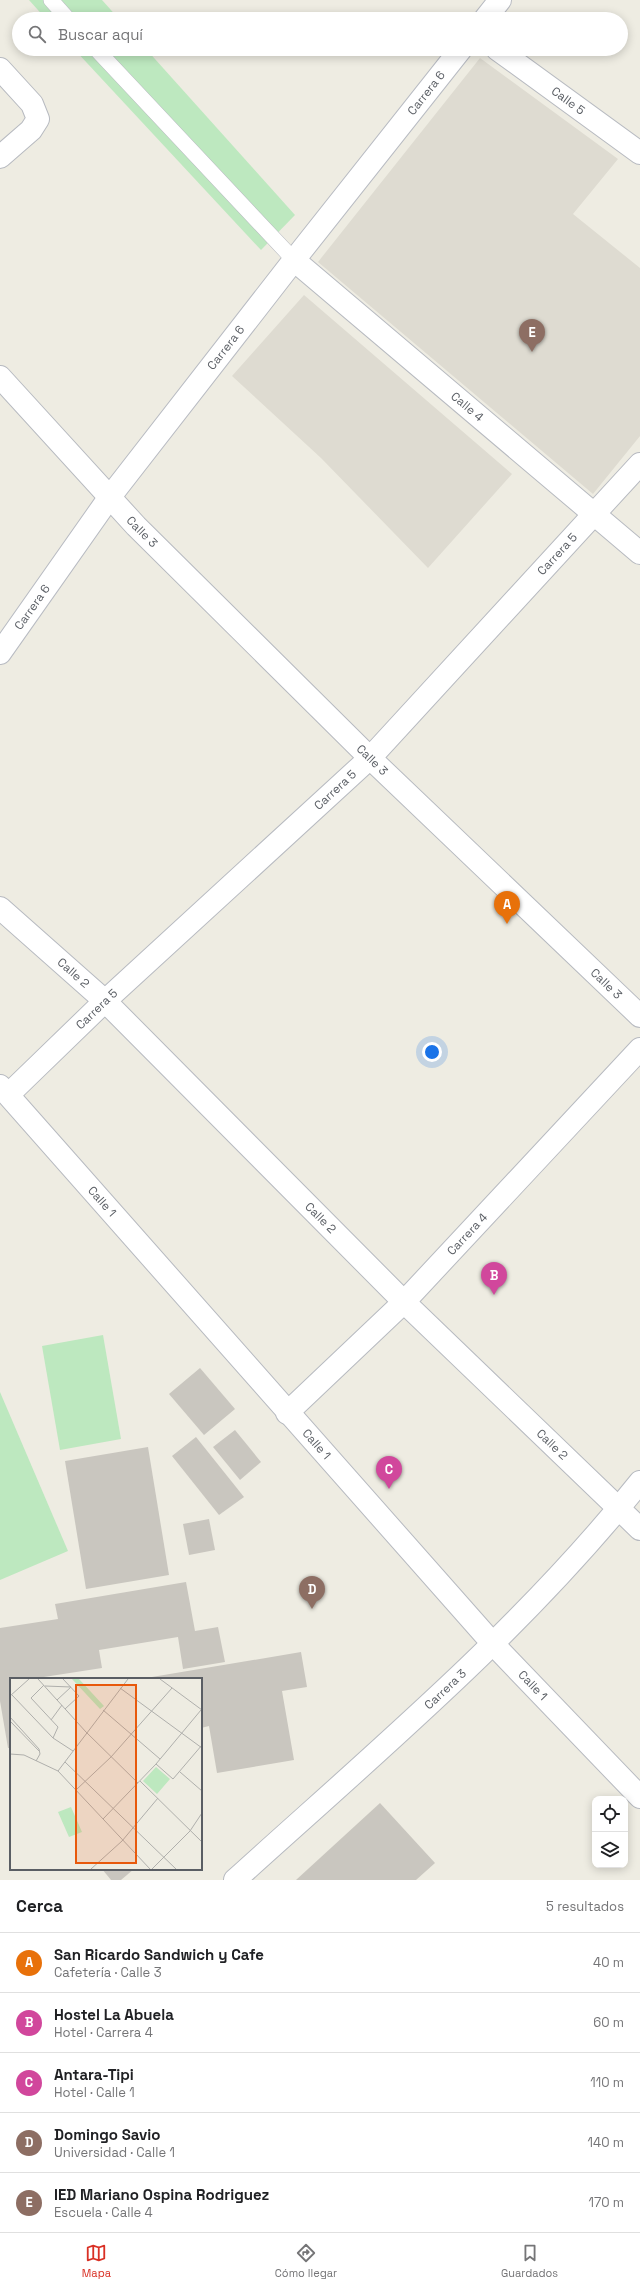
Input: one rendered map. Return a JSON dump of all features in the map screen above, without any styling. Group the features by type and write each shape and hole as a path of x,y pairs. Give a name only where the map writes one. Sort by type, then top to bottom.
{"street":[{"path":"491,12 500,0"},
{"name":"Carrera 6","path":"0,653 109,498 294,260 455,56"},
{"name":"Calle 5","path":"506,56 640,153"},
{"path":"0,69 32,104 38,119 31,130 0,157"},
{"name":"Calle 4","path":"294,260 595,513 640,553"},
{"name":"Calle 3","path":"0,377 109,498 370,758 640,1016"},
{"name":"Carrera 5","path":"5,1090 105,1002 370,758 640,464"},
{"name":"Calle 2","path":"0,908 105,1002 404,1302 640,1529"},
{"name":"Carrera 4","path":"287,1413 404,1302 640,1049"},
{"name":"Calle 1","path":"5,1090 287,1413 494,1644 640,1797"},
{"name":"Carrera 3","path":"235,1880 494,1644 619,1508 640,1482"}],"lane":[{"path":"50,0 61,12"},
{"path":"103,56 294,260"}],"shaded area":[{"path":"480,58 618,159 573,214 640,268 640,436 593,494 318,262"},
{"path":"304,295 512,474 428,568 321,458 232,376"}],"green space":[{"path":"29,0 102,0 113,12 40,12"},
{"path":"81,56 152,56 295,215 261,250"},
{"path":"103,1335 121,1439 60,1450 42,1346"},
{"path":"0,1392 68,1551 0,1580"}],"building":[{"path":"200,1368 235,1409 204,1435 169,1394"},
{"path":"235,1430 261,1462 240,1480 213,1447"},
{"path":"196,1437 244,1497 219,1515 172,1456"},
{"path":"148,1447 169,1575 86,1589 65,1461"},
{"path":"209,1519 215,1550 189,1555 183,1524"},
{"path":"186,1582 195,1631 218,1627 225,1662 183,1669 178,1637 99,1650 102,1668 37,1678 10,1678 10,1748 8,1748 0,1701 0,1628 58,1619 55,1604"},
{"path":"301,1652 307,1687 282,1691 294,1760 217,1773 209,1726 202,1728 202,1678 146,1678"},
{"path":"380,1803 435,1863 416,1880 296,1880"},
{"path":"103,1870 133,1870 121,1880 111,1880"}],"place":[{"name":"IED Mariano Ospina Rodriguez","path":"532,352"},
{"name":"San Ricardo Sandwich y Cafe","path":"507,924"},
{"name":"Hostel La Abuela","path":"494,1295"},
{"name":"Antara-Tipi","path":"389,1489"},
{"name":"Domingo Savio","path":"312,1609"}]}
